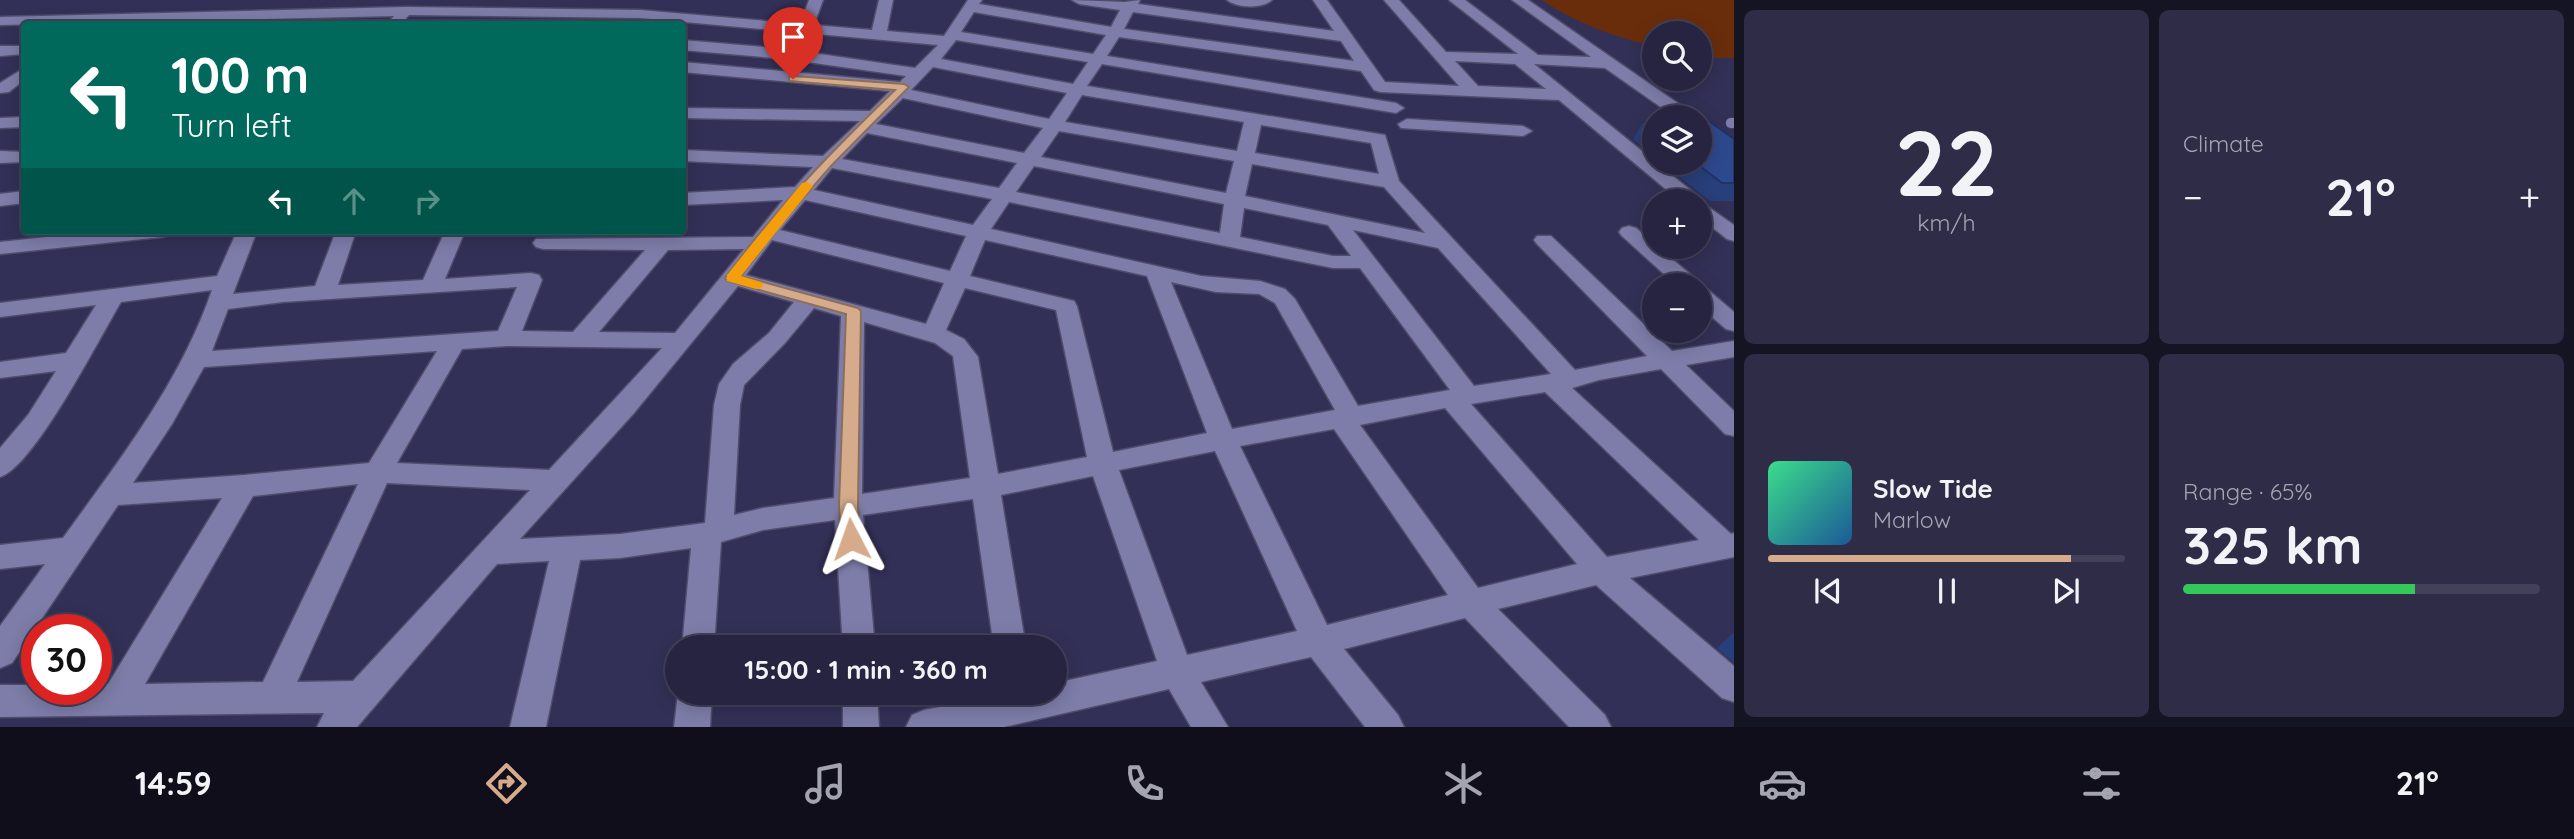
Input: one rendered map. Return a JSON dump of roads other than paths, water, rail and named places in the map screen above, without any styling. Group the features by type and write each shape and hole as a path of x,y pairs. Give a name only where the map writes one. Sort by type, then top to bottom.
{"street":[{"path":"133,18 159,0"},
{"path":"198,20 222,0"},
{"path":"270,14 286,0"},
{"path":"337,13 351,0"},
{"path":"669,16 679,0"},
{"path":"806,27 816,0"},
{"path":"879,33 886,0"},
{"path":"1079,0 1131,4 1346,37"},
{"path":"1234,0 1265,0"},
{"path":"686,45 786,54 912,78 1079,90 1379,139 1402,138 1407,124 1321,0"},
{"path":"1391,0 1474,93"},
{"path":"1456,0 1527,59 1561,95 1677,189"},
{"path":"1519,0 1669,105"},
{"path":"335,727 489,552 625,407 801,193 950,38 973,4 1115,32 1366,67"},
{"path":"933,334 978,232 1028,158 1079,90 1131,4"},
{"path":"89,19 108,6"},
{"path":"397,21 410,6"},
{"path":"0,21 133,18 198,20 270,14 337,13 410,6 608,6 669,16 738,15 806,27 950,38 1099,59 1396,108"},
{"path":"22,20 43,7"},
{"path":"686,25 693,17"},
{"path":"0,51 21,50"},
{"path":"1441,56 1608,63"},
{"path":"686,67 847,84 912,78 1054,124 1390,182"},
{"path":"2,90 21,75"},
{"path":"1380,87 1561,95"},
{"path":"2,90 21,88"},
{"path":"686,113 868,121 1028,158 1235,198 1444,243"},
{"path":"1229,241 1235,198 1254,117"},
{"path":"0,123 21,122"},
{"path":"1407,124 1523,131"},
{"path":"1379,139 1390,182 1561,382 1730,546"},
{"path":"686,155 828,162 1333,262 1365,262"},
{"path":"0,157 21,157"},
{"path":"686,199 801,193 1196,282 1264,289 1278,293 1284,299 1347,419 1471,603 1593,727"},
{"path":"1,201 21,198"},
{"path":"1712,217 1734,235"},
{"path":"1335,220 1460,397 1601,571 1734,687"},
{"path":"1629,232 1675,273"},
{"path":"0,248 124,235"},
{"path":"0,653 163,418 196,360 245,235"},
{"path":"324,292 345,235"},
{"path":"431,286 453,235"},
{"path":"507,338 545,237 662,244 764,238 1066,306 1101,462 1177,672 1210,727"},
{"path":"1544,240 1734,427"},
{"path":"580,339 662,244"},
{"path":"1157,272 1223,439 1318,641 1385,727"},
{"path":"732,278 933,334 953,341 966,357 1008,635"},
{"path":"0,310 114,294 324,292 531,280"},
{"path":"0,467 37,422 114,294"},
{"path":"700,635 727,405 732,384 742,370 777,338 809,299"},
{"path":"1712,305 1734,324"},
{"path":"853,311 848,505 858,635"},
{"path":"196,360 507,338 681,341"},
{"path":"273,698 379,472 454,342"},
{"path":"489,552 620,546 713,533 763,519 985,487 1223,439 1561,382 1597,372 1734,349"},
{"path":"0,369 74,360"},
{"path":"108,495 244,486 379,472 555,481"},
{"path":"117,700 244,486"},
{"path":"1067,692 1177,672 1318,641 1601,571 1730,546"},
{"path":"528,727 567,548"},
{"path":"0,557 70,549"},
{"path":"0,701 361,697"},
{"path":"692,727 694,705"},
{"path":"860,705 861,727"},
{"path":"924,727 983,721 1011,705"}]}
